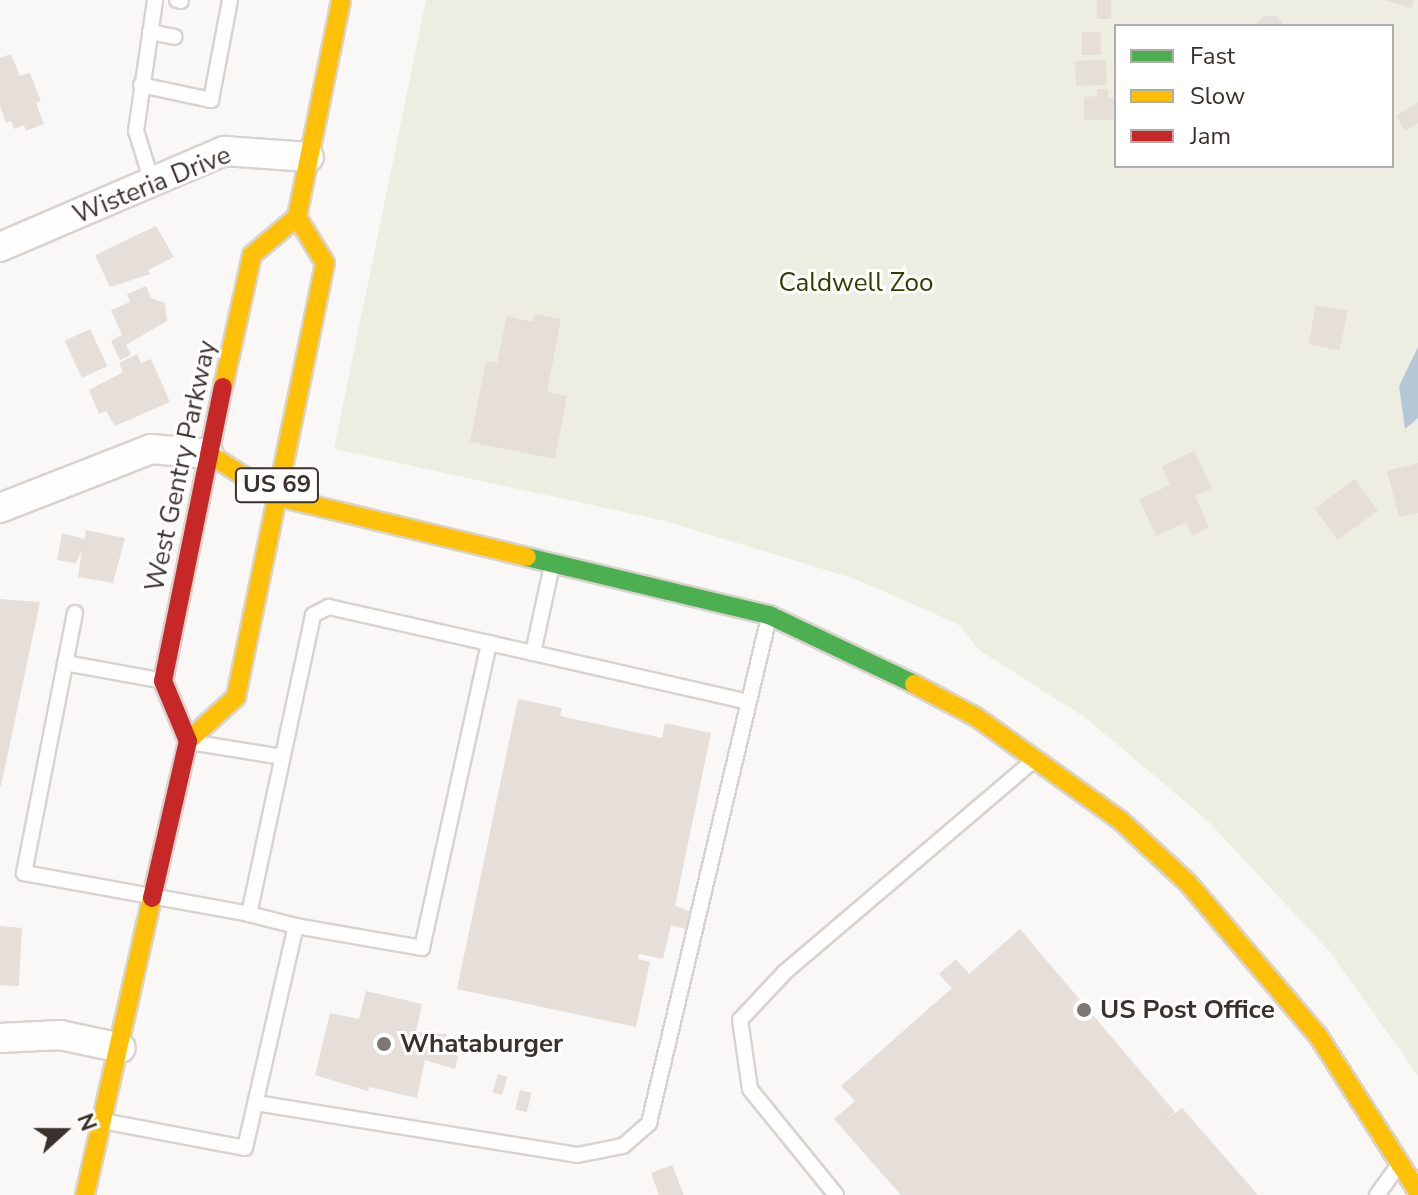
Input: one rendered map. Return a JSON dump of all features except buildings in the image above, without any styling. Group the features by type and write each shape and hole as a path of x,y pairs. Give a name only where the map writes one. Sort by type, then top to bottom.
{"main road":[{"path":"297,217 341,0"},
{"name":"West Gentry Parkway","path":"163,681 252,255 297,217"},
{"name":"US 69","path":"188,741 236,697 325,263 297,217"},
{"path":"209,454 275,496 553,560 769,615 871,660 1038,757 1120,820 1252,953 1319,1037 1418,1192"},
{"path":"85,1195 105,1122 188,741 163,681"}],"street":[{"name":"Wisteria Drive","path":"0,247 239,148 309,157"},
{"path":"0,508 151,449 209,454"},
{"path":"0,1038 60,1035 121,1048"}],"lane":[{"path":"152,182 136,131 155,0"},
{"path":"141,85 211,100 214,43 224,5"},
{"path":"150,32 175,37"},
{"path":"533,653 553,560"},
{"path":"249,914 313,615 320,609 489,643 749,702"},
{"path":"75,613 24,873 422,948 489,643"},
{"path":"256,1103 577,1155 623,1146 649,1123 769,615"},
{"path":"65,663 163,681"},
{"path":"188,741 282,757"},
{"path":"836,1195 750,1089 740,1020 785,972 1038,757"},
{"path":"105,1122 245,1148 296,926"},
{"path":"1377,1195 1401,1163"}],"green space":[{"name":"Caldwell Zoo","path":"426,0 1418,0 1418,1076 1331,953 1208,821 1086,718 979,650 958,624 855,579 665,521 334,449"}],"water":[{"path":"1418,347 1418,418 1405,429 1399,386"}],"traffic: fast":[{"path":"527,557 769,615 914,684"}],"traffic: slow":[{"path":"223,387 252,255 297,217 341,0"},
{"path":"188,741 236,697 325,263 297,217"},
{"path":"209,454 275,496 527,557"},
{"path":"914,684 976,717 1120,820 1188,883 1319,1037 1418,1192"},
{"path":"85,1195 152,898"}],"traffic: jam":[{"path":"152,898 188,741 163,681 223,387"}],"place":[{"name":"US Post Office","path":"1084,1010"},
{"name":"Whataburger","path":"384,1044"}]}
